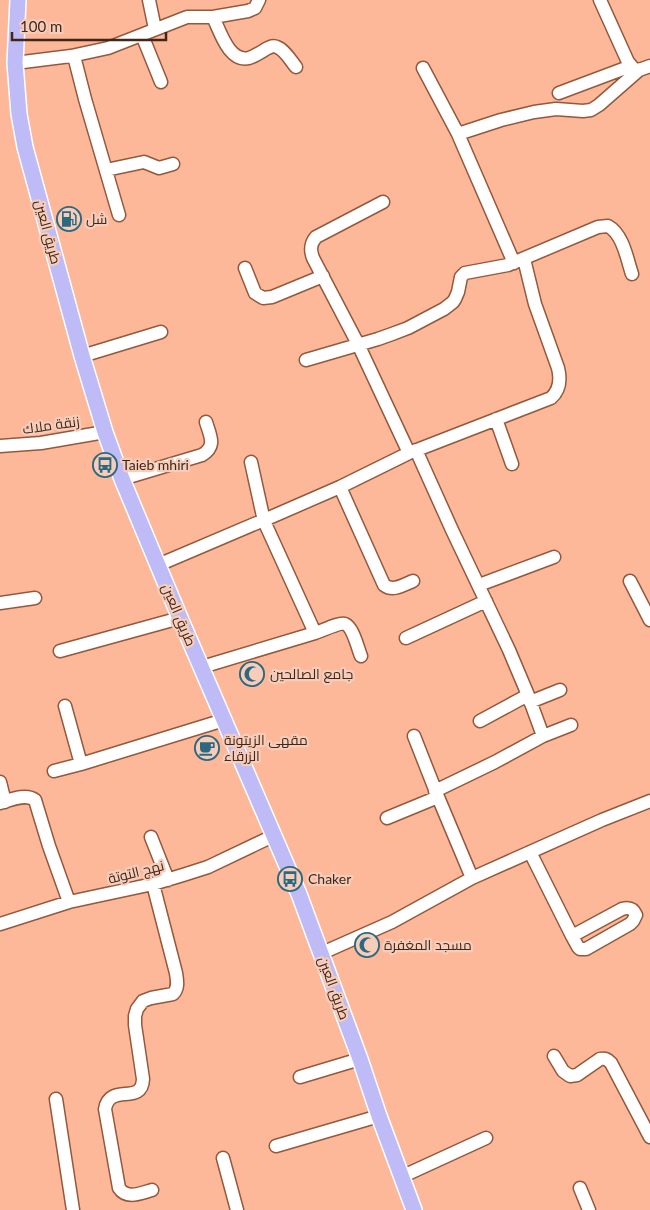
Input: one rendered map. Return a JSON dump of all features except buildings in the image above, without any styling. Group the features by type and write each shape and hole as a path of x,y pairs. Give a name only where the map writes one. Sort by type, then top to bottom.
{"main road":[{"name":"طريق العين","path":"18,0 15,62 19,114 25,147 82,356 105,432 122,479 180,618 299,894 322,953 378,1116 414,1210"}],"street":[{"path":"149,0 155,29"},
{"path":"15,62 74,56 108,48 187,17 214,18 252,10 259,0"},
{"path":"600,0 626,57 640,68"},
{"path":"214,18 227,47 235,56 249,58 274,46 280,49 296,67"},
{"path":"142,35 162,82"},
{"path":"74,56 84,99 119,215"},
{"path":"158,565 264,521 413,452 551,398 556,394 560,375 519,261 458,134 423,68"},
{"path":"560,93 640,68"},
{"path":"458,134 534,112 556,109 591,110 640,68"},
{"path":"106,170 144,162 160,168 173,164"},
{"path":"383,202 322,234 313,241 311,250 486,601 529,698 543,736"},
{"path":"306,360 378,340 408,328 444,309 455,299 461,277 465,273 519,261 598,227 608,226 616,232 620,238 632,274"},
{"path":"245,268 255,293 263,298 272,297 323,276"},
{"path":"82,356 161,332"},
{"path":"496,419 512,464"},
{"path":"122,479 202,455 208,451 212,441 206,422"},
{"name":"زنقة ملاك","path":"0,446 41,443 105,432"},
{"path":"251,462 264,521 315,633"},
{"path":"340,487 384,585 393,589 413,581"},
{"path":"478,585 554,556"},
{"path":"630,581 650,620"},
{"path":"0,603 35,598"},
{"path":"406,638 486,601"},
{"path":"60,652 180,618"},
{"path":"202,668 342,624 352,630 360,656"},
{"path":"480,722 529,698 560,690"},
{"path":"65,706 81,764"},
{"path":"54,770 81,764 224,720"},
{"path":"387,818 437,794 543,736 571,725"},
{"path":"414,736 472,878"},
{"path":"0,782 2,803 27,797 35,800 69,902"},
{"path":"322,953 392,922 472,878 602,820 650,801"},
{"name":"نهج التوتة","path":"0,924 69,902 168,880 208,866 275,835"},
{"path":"151,837 168,880"},
{"path":"530,852 572,936 580,949 586,949 630,924 636,915 631,908 622,909 572,936"},
{"path":"152,1190 132,1195 122,1192 119,1188 104,1109 109,1098 135,1092 142,1087 143,1079 135,1016 139,1005 143,1001 173,994 176,991 176,973 153,884"},
{"path":"554,1056 563,1071 570,1076 600,1060 608,1060 650,1137"},
{"path":"300,1077 360,1060"},
{"path":"56,1099 74,1210"},
{"path":"276,1146 378,1116"},
{"path":"401,1177 486,1138"},
{"path":"222,1158 237,1210"},
{"path":"580,1188 589,1210"}],"place":[{"name":"شل","path":"69,219"},
{"name":"Taieb mhiri","path":"105,465"},
{"name":"جامع الصالحين","path":"252,674"},
{"name":"مقهى الزيتونة الزرقاء","path":"207,748"},
{"name":"Chaker","path":"290,879"},
{"name":"مسجد المغفرة","path":"367,945"}]}
